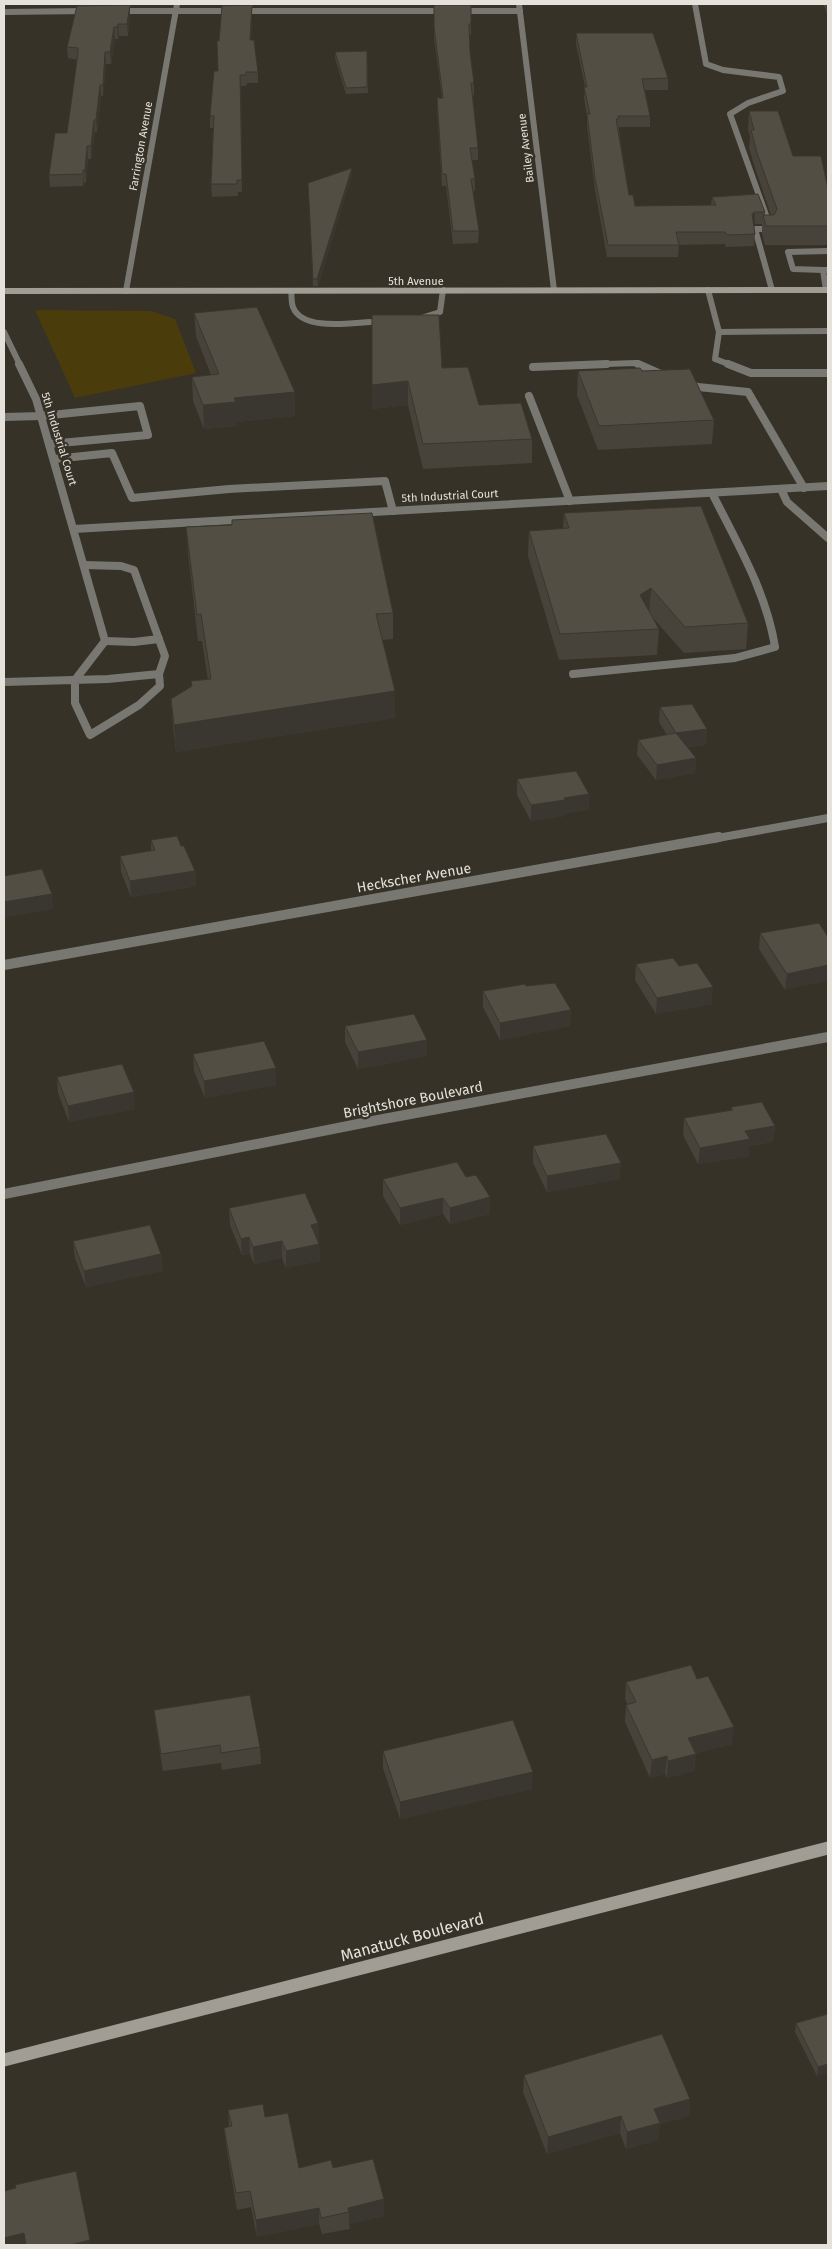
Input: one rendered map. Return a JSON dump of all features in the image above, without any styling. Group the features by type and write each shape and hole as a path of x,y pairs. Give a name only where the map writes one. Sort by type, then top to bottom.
{"main road":[{"name":"5th Avenue","path":"4,292 827,290"},
{"name":"Manatuck Boulevard","path":"4,2060 828,1848"}],"street":[{"name":"Farrington Avenue","path":"126,292 177,4"},
{"name":"Bailey Avenue","path":"519,4 554,290"},
{"path":"695,4 706,64 723,70 779,77 783,91 748,103 730,114 771,229 755,229 772,290"},
{"path":"4,12 99,11"},
{"path":"109,11 520,11"},
{"path":"827,290 826,270 793,269 788,252 828,251"},
{"path":"412,321 440,312 443,290"},
{"path":"708,290 719,332 715,359 751,372 828,373"},
{"path":"291,291 294,308 307,321 320,323 370,322"},
{"path":"719,332 828,331"},
{"name":"5th Industrial Court","path":"4,332 36,399 105,641"},
{"path":"532,367 636,363 671,378"},
{"path":"680,381 698,387 748,392 804,488"},
{"path":"529,396 570,501"},
{"path":"4,417 41,416 140,406 148,435 49,444"},
{"path":"54,459 112,453 132,498 229,489 385,481 393,511"},
{"name":"5th Industrial Court","path":"74,529 828,486"},
{"path":"781,489 787,502 828,538"},
{"path":"573,674 735,658 775,647 773,626 759,590 712,493"},
{"path":"84,565 121,566 134,570 159,639 165,656 160,674 160,686 139,705 90,735 75,703 75,680 105,641 134,642 159,639"},
{"path":"4,682 108,679 160,674"},
{"name":"Heckscher Avenue","path":"4,966 828,818"},
{"name":"Brightshore Boulevard","path":"4,1194 378,1120 828,1037"}],"shaded area":[{"path":"35,310 151,311 175,319 196,373 75,398"}],"building":[{"path":"130,5 127,24 118,24 117,27 114,27 110,52 105,52 103,85 100,85 91,146 87,146 85,170 83,170 83,174 49,175 55,133 67,133 78,48 67,47 77,6"},
{"path":"252,5 250,40 254,40 258,72 246,72 246,75 240,75 242,180 237,180 237,184 211,184 214,116 210,116 214,71 218,71 217,41 219,41 222,6"},
{"path":"434,5 471,5 471,24 469,24 470,52 474,83 471,83 478,148 470,148 475,179 471,179 479,231 453,231 446,174 442,174 437,98 443,98 434,27"},
{"path":"576,33 653,33 668,78 642,79 650,116 618,116 619,119 616,119 629,195 633,195 635,206 716,205 712,197 758,194 765,212 755,212 752,214 755,234 727,235 725,232 676,232 679,245 608,245 595,178 587,114 590,114 584,87 587,87"},
{"path":"367,51 367,87 346,88 335,52"},
{"path":"749,111 778,111 793,156 821,156 828,189 828,226 766,226 763,215 774,215 777,209 757,153 751,130 754,130"},
{"path":"352,168 317,279 313,279 308,183"},
{"path":"257,307 295,392 234,398 236,402 203,405 192,377 219,374 194,313"},
{"path":"372,315 439,315 442,368 468,367 479,405 521,403 532,439 423,444 408,381 372,385"},
{"path":"640,368 642,371 690,369 714,420 599,426 578,371"},
{"path":"701,506 748,623 685,627 651,588 640,595 659,629 560,634 529,531 569,528 564,513"},
{"path":"372,513 393,613 376,614 395,691 174,725 171,699 192,686 191,681 211,679 201,614 197,615 186,527 232,525 232,520"},
{"path":"692,704 707,729 676,733 660,707"},
{"path":"676,733 696,758 657,765 638,740"},
{"path":"576,771 589,794 531,805 517,779"},
{"path":"177,836 181,846 184,846 195,871 130,881 120,856 155,850 151,840"},
{"path":"42,869 52,894 4,902 4,876"},
{"path":"819,923 828,937 828,965 787,974 760,933"},
{"path":"673,958 679,966 697,963 713,987 657,998 636,964"},
{"path":"555,983 571,1010 500,1023 483,991 525,984 526,986"},
{"path":"414,1014 427,1040 358,1052 345,1026"},
{"path":"264,1041 276,1068 204,1081 193,1054"},
{"path":"122,1064 134,1092 68,1106 57,1077"},
{"path":"762,1102 775,1126 745,1131 750,1139 700,1148 684,1118 733,1110 731,1107"},
{"path":"606,1134 621,1163 547,1176 533,1146"},
{"path":"457,1162 466,1177 476,1175 490,1197 450,1208 443,1198 400,1208 383,1179"},
{"path":"305,1193 318,1223 311,1225 319,1244 286,1251 282,1241 253,1247 249,1237 241,1239 229,1208"},
{"path":"150,1225 161,1254 84,1271 73,1241"},
{"path":"691,1665 697,1679 708,1676 734,1727 688,1738 696,1754 668,1761 667,1756 652,1760 626,1705 636,1702 626,1682"},
{"path":"250,1695 260,1747 221,1753 220,1745 161,1754 154,1710"},
{"path":"513,1720 533,1772 400,1802 383,1751"},
{"path":"828,2014 828,2064 818,2067 796,2023"},
{"path":"662,2034 690,2099 654,2109 660,2123 627,2132 621,2116 548,2137 524,2075"},
{"path":"263,2104 265,2117 288,2113 299,2168 331,2160 333,2168 373,2159 384,2199 348,2208 349,2212 321,2218 319,2208 256,2220 250,2191 236,2193 224,2128 232,2126 228,2110"},
{"path":"76,2171 90,2240 70,2245 26,2245 24,2233 4,2238 4,2191 16,2188 15,2185"}]}
